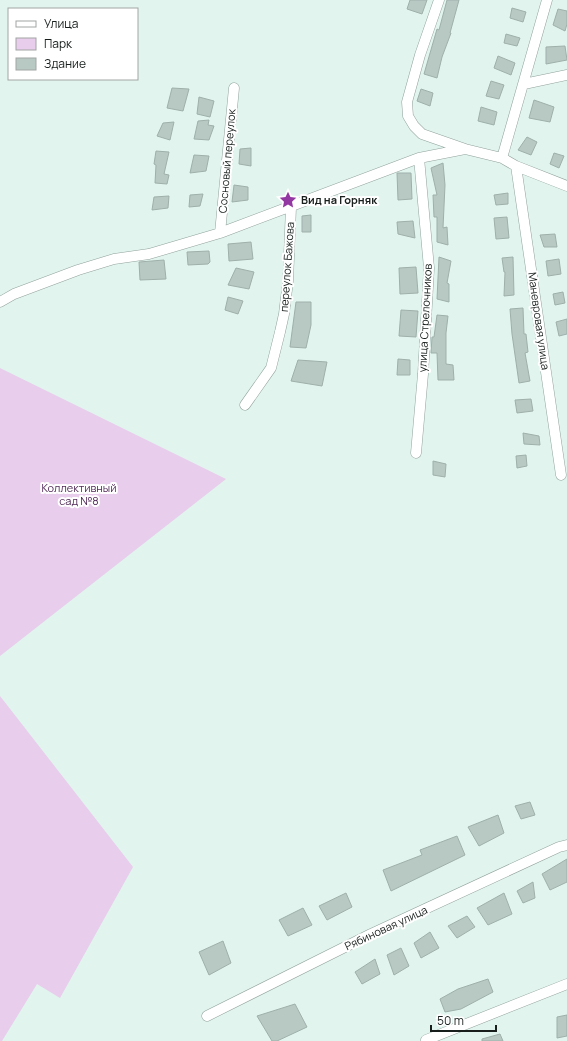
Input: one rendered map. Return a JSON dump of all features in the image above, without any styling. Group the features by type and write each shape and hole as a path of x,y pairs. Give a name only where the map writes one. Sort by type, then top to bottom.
{"street":[{"path":"439,0 420,54 406,102 408,116 414,126 422,134 465,149 502,158 516,166 567,186"},
{"path":"502,158 547,0"},
{"path":"524,84 567,75"},
{"name":"Сосновый переулок","path":"220,233 234,88"},
{"path":"291,207 419,158 465,149"},
{"name":"улица Стрелочников","path":"416,454 423,374 429,268 419,158"},
{"name":"Маневровая улица","path":"516,166 561,475"},
{"name":"переулок Бажова","path":"0,302 14,294 78,270 114,259 149,254 220,233 291,207 288,281 280,332 270,368 245,405"},
{"name":"Рябиновая улица","path":"207,1016 371,934 567,845"},
{"path":"426,1040 567,984"}],"green space":[{"name":"Коллективный сад №8","path":"0,368 226,479 0,656"},
{"path":"0,696 133,867 60,998 37,984 2,1041 0,1041"}],"building":[{"path":"410,0 427,0 422,14 407,9"},
{"path":"447,0 459,0 451,33 442,57 437,78 424,74 437,29 439,30"},
{"path":"512,8 526,12 523,22 510,18"},
{"path":"558,9 567,11 567,24 565,31 553,25"},
{"path":"506,34 520,38 517,46 504,43"},
{"path":"565,46 567,60 546,64 546,47"},
{"path":"498,56 515,63 511,75 494,68"},
{"path":"491,81 504,85 499,99 486,96"},
{"path":"172,88 189,89 183,111 167,108"},
{"path":"421,89 433,93 430,106 417,101"},
{"path":"199,97 214,101 210,117 197,114"},
{"path":"534,100 554,107 550,122 529,118"},
{"path":"481,107 497,112 494,125 478,121"},
{"path":"209,120 208,125 214,126 209,140 194,139 198,121"},
{"path":"174,122 170,140 157,136 163,123"},
{"path":"527,137 537,142 531,155 518,150"},
{"path":"251,148 251,166 239,164 240,149"},
{"path":"156,151 169,152 164,174 169,175 167,184 155,183 156,165 154,164"},
{"path":"554,153 564,156 559,168 550,164"},
{"path":"194,155 209,156 206,171 190,173"},
{"path":"443,163 445,185 443,228 447,227 448,245 437,242 437,217 434,217 433,195 437,195 431,168"},
{"path":"397,173 411,173 412,199 398,200"},
{"path":"234,185 248,187 248,200 232,202"},
{"path":"508,193 508,204 496,205 494,195"},
{"path":"203,194 200,206 189,207 190,195"},
{"path":"169,196 168,208 152,210 154,197"},
{"path":"311,215 311,232 302,232 302,216"},
{"path":"507,217 509,238 496,239 494,218"},
{"path":"413,221 415,238 398,234 397,222"},
{"path":"555,234 557,247 544,247 540,235"},
{"path":"251,242 253,259 229,261 228,244"},
{"path":"209,251 210,262 208,264 188,265 187,252"},
{"path":"439,257 451,261 447,283 449,284 449,302 437,299"},
{"path":"513,257 514,295 504,296 505,272 502,258"},
{"path":"559,259 561,274 548,276 546,261"},
{"path":"164,260 166,279 140,280 139,262"},
{"path":"416,267 418,293 400,294 399,268"},
{"path":"236,268 254,272 249,289 228,285"},
{"path":"563,292 565,303 555,305 553,294"},
{"path":"228,297 243,301 238,314 225,310"},
{"path":"296,302 311,302 311,325 306,348 290,347"},
{"path":"523,308 524,334 526,334 528,352 525,353 530,381 519,383 510,309"},
{"path":"401,310 418,311 416,337 399,336"},
{"path":"437,315 448,316 446,333 446,364 453,365 454,380 438,380 437,353 431,353 432,337 434,337"},
{"path":"567,319 567,334 559,336 556,322"},
{"path":"398,359 410,360 410,375 397,375"},
{"path":"298,360 327,362 322,386 291,381"},
{"path":"531,399 533,411 517,413 515,400"},
{"path":"523,433 539,436 540,445 524,444"},
{"path":"526,455 527,466 517,468 516,456"},
{"path":"433,461 446,464 445,477 433,475"},
{"path":"530,802 535,815 521,819 515,806"},
{"path":"498,815 504,833 479,846 468,827"},
{"path":"457,836 465,855 391,891 383,870 422,855 420,850"},
{"path":"567,859 567,882 550,890 542,874"},
{"path":"533,882 535,898 523,903 517,891"},
{"path":"346,893 352,907 327,920 319,906"},
{"path":"504,893 512,914 488,925 477,908"},
{"path":"303,908 312,925 288,936 279,920"},
{"path":"467,916 475,927 457,938 448,926"},
{"path":"430,932 439,948 421,958 414,943"},
{"path":"223,941 231,963 209,975 199,952"},
{"path":"401,948 409,966 394,975 387,955"},
{"path":"375,959 380,974 362,984 355,972"},
{"path":"488,979 493,992 461,1009 445,1012 440,999 458,989"},
{"path":"295,1004 307,1027 277,1041 272,1041 257,1016"},
{"path":"567,1015 567,1036 557,1038 557,1017"},
{"path":"500,1034 503,1041 482,1041 482,1039"}],"place":[{"name":"Вид на Горняк","path":"288,200"}]}
